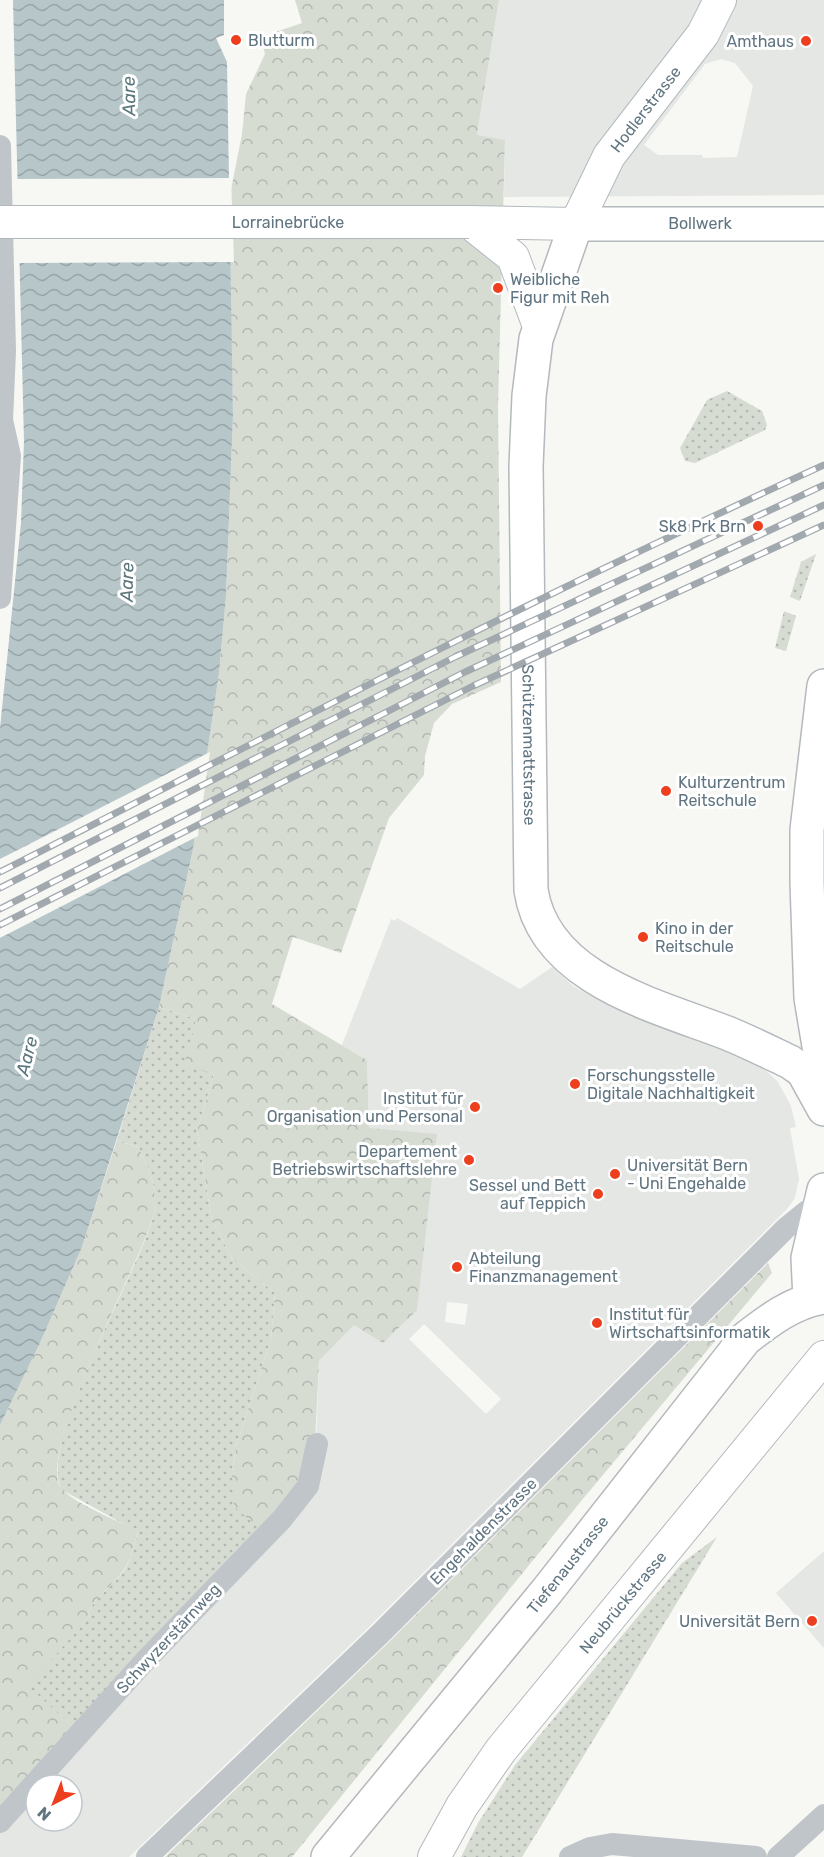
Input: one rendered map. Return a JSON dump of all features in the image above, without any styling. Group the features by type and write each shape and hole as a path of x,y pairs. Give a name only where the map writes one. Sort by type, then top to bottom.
{"main road":[{"name":"Bollwerk","path":"576,224 824,224"},
{"name":"Schützenmattstrasse","path":"576,224 539,326 532,363 526,466 531,878 535,904 556,946 593,977 770,1053 803,1071 824,1109"},
{"path":"824,686 807,830 811,998 824,1076"},
{"path":"770,1053 800,1028 806,1017 811,998"},
{"path":"817,1298 808,1258 822,1204"},
{"name":"Tiefenaustrasse","path":"328,1857 547,1592 745,1340 775,1317 817,1298"}],"street":[{"name":"Hodlerstrasse","path":"576,224 609,156 703,34 720,0"},
{"path":"0,146 4,351 2,420 10,456 0,598"},
{"name":"Lorrainebrücke","path":"0,222 469,222 503,235 576,224"},
{"path":"503,235 519,266 539,326"},
{"name":"Engehaldenstrasse","path":"147,1857 381,1633 791,1222 822,1204"},
{"name":"Neubrückstrasse","path":"434,1857 462,1806 501,1749 824,1357"},
{"name":"Schwyzerstärnweg","path":"0,1822 144,1662 282,1519 308,1486 316,1444"},
{"path":"778,1857 824,1815"},
{"path":"570,1857 590,1848 612,1844 756,1857"}],"shaded area":[{"path":"499,0 824,0 824,195 504,197 505,140 477,136","holes":["721,59 735,63 753,86 737,157 703,158 702,155 658,155 644,145 705,64"]},
{"path":"397,918 520,989 552,967 573,986 593,997 648,1021 651,1015 758,1063 778,1082 791,1106 796,1127 790,1128 799,1179 795,1198 787,1209 370,1626 129,1857 0,1857 0,1823 24,1794 24,1833 84,1833 84,1773 42,1773 316,1444 319,1361 354,1325 369,1128 367,1060 342,1045 391,919 395,921","holes":["447,1302 468,1304 465,1325 445,1322","424,1324 501,1399 486,1414 409,1339"]},
{"name":"Universität Bern","path":"824,1551 824,1648 776,1593"}],"green space":[{"path":"295,0 499,0 477,135 505,140 498,407 501,682 452,704 434,723 425,756 424,775 389,818 341,953 293,937 272,1004 367,1060 369,1128 437,1134 417,1310 383,1343 354,1325 319,1361 314,1463 267,1534 234,1507 232,1472 236,1447 271,1339 275,1293 232,1258 212,1220 197,1131 214,1074 184,1065 196,1019 159,1007 193,849 219,673 226,595 233,415 228,205 242,134 246,94 265,54 261,37 302,23"},
{"path":"727,391 762,411 767,425 765,430 695,463 685,461 680,448 707,400"},
{"path":"816,554 800,601 790,597 801,562"},
{"path":"784,611 796,616 786,651 775,648"},
{"path":"159,1007 196,1019 214,1074 197,1131 212,1220 232,1258 275,1293 271,1339 236,1447 232,1472 267,1534 80,1733 27,1686 90,1616 88,1613 95,1601 125,1569 138,1532 62,1490 58,1468 63,1437 76,1398 154,1214 154,1187 138,1147 117,1140"},
{"path":"117,1140 138,1147 154,1187 154,1214 75,1400 63,1439 57,1470 62,1489 68,1495 138,1531 129,1560 121,1574 95,1601 88,1613 90,1616 28,1686 80,1733 44,1773 24,1773 24,1795 0,1821 0,1425 40,1343 82,1247"},
{"path":"768,1263 772,1273 582,1500 292,1857 165,1857 388,1643"},
{"path":"717,1537 522,1857 461,1857 478,1823 515,1765 682,1563"}],"water":[{"name":"Aare","path":"13,0 224,0 224,35 216,38 227,62 233,415 226,596 219,673 193,849 159,1007 82,1247 40,1343 0,1425 0,728 21,523 24,441"}],"pier":[{"path":"231,178 234,262 18,263 16,179"},
{"path":"210,752 198,836 0,938 0,859"}],"railway":[{"path":"0,872 513,613 824,465"},
{"path":"0,888 457,656 824,485"},
{"path":"0,909 465,672 824,505"},
{"path":"0,925 473,686 824,525"}],"place":[{"name":"Blutturm","path":"236,40"},
{"name":"Amthaus","path":"806,41"},
{"name":"Weibliche Figur mit Reh","path":"498,288"},
{"name":"Sk8 Prk Brn","path":"758,526"},
{"name":"Kulturzentrum Reitschule","path":"666,791"},
{"name":"Kino in der Reitschule","path":"643,937"},
{"name":"Forschungsstelle Digitale Nachhaltigkeit","path":"575,1084"},
{"name":"Institut für Organisation und Personal","path":"475,1107"},
{"name":"Departement Betriebswirtschaftslehre","path":"469,1160"},
{"name":"Universität Bern - Uni Engehalde","path":"615,1174"},
{"name":"Sessel und Bett auf Teppich","path":"598,1194"},
{"name":"Abteilung Finanzmanagement","path":"457,1267"},
{"name":"Institut für Wirtschaftsinformatik","path":"597,1323"},
{"name":"Universität Bern","path":"812,1621"}]}
